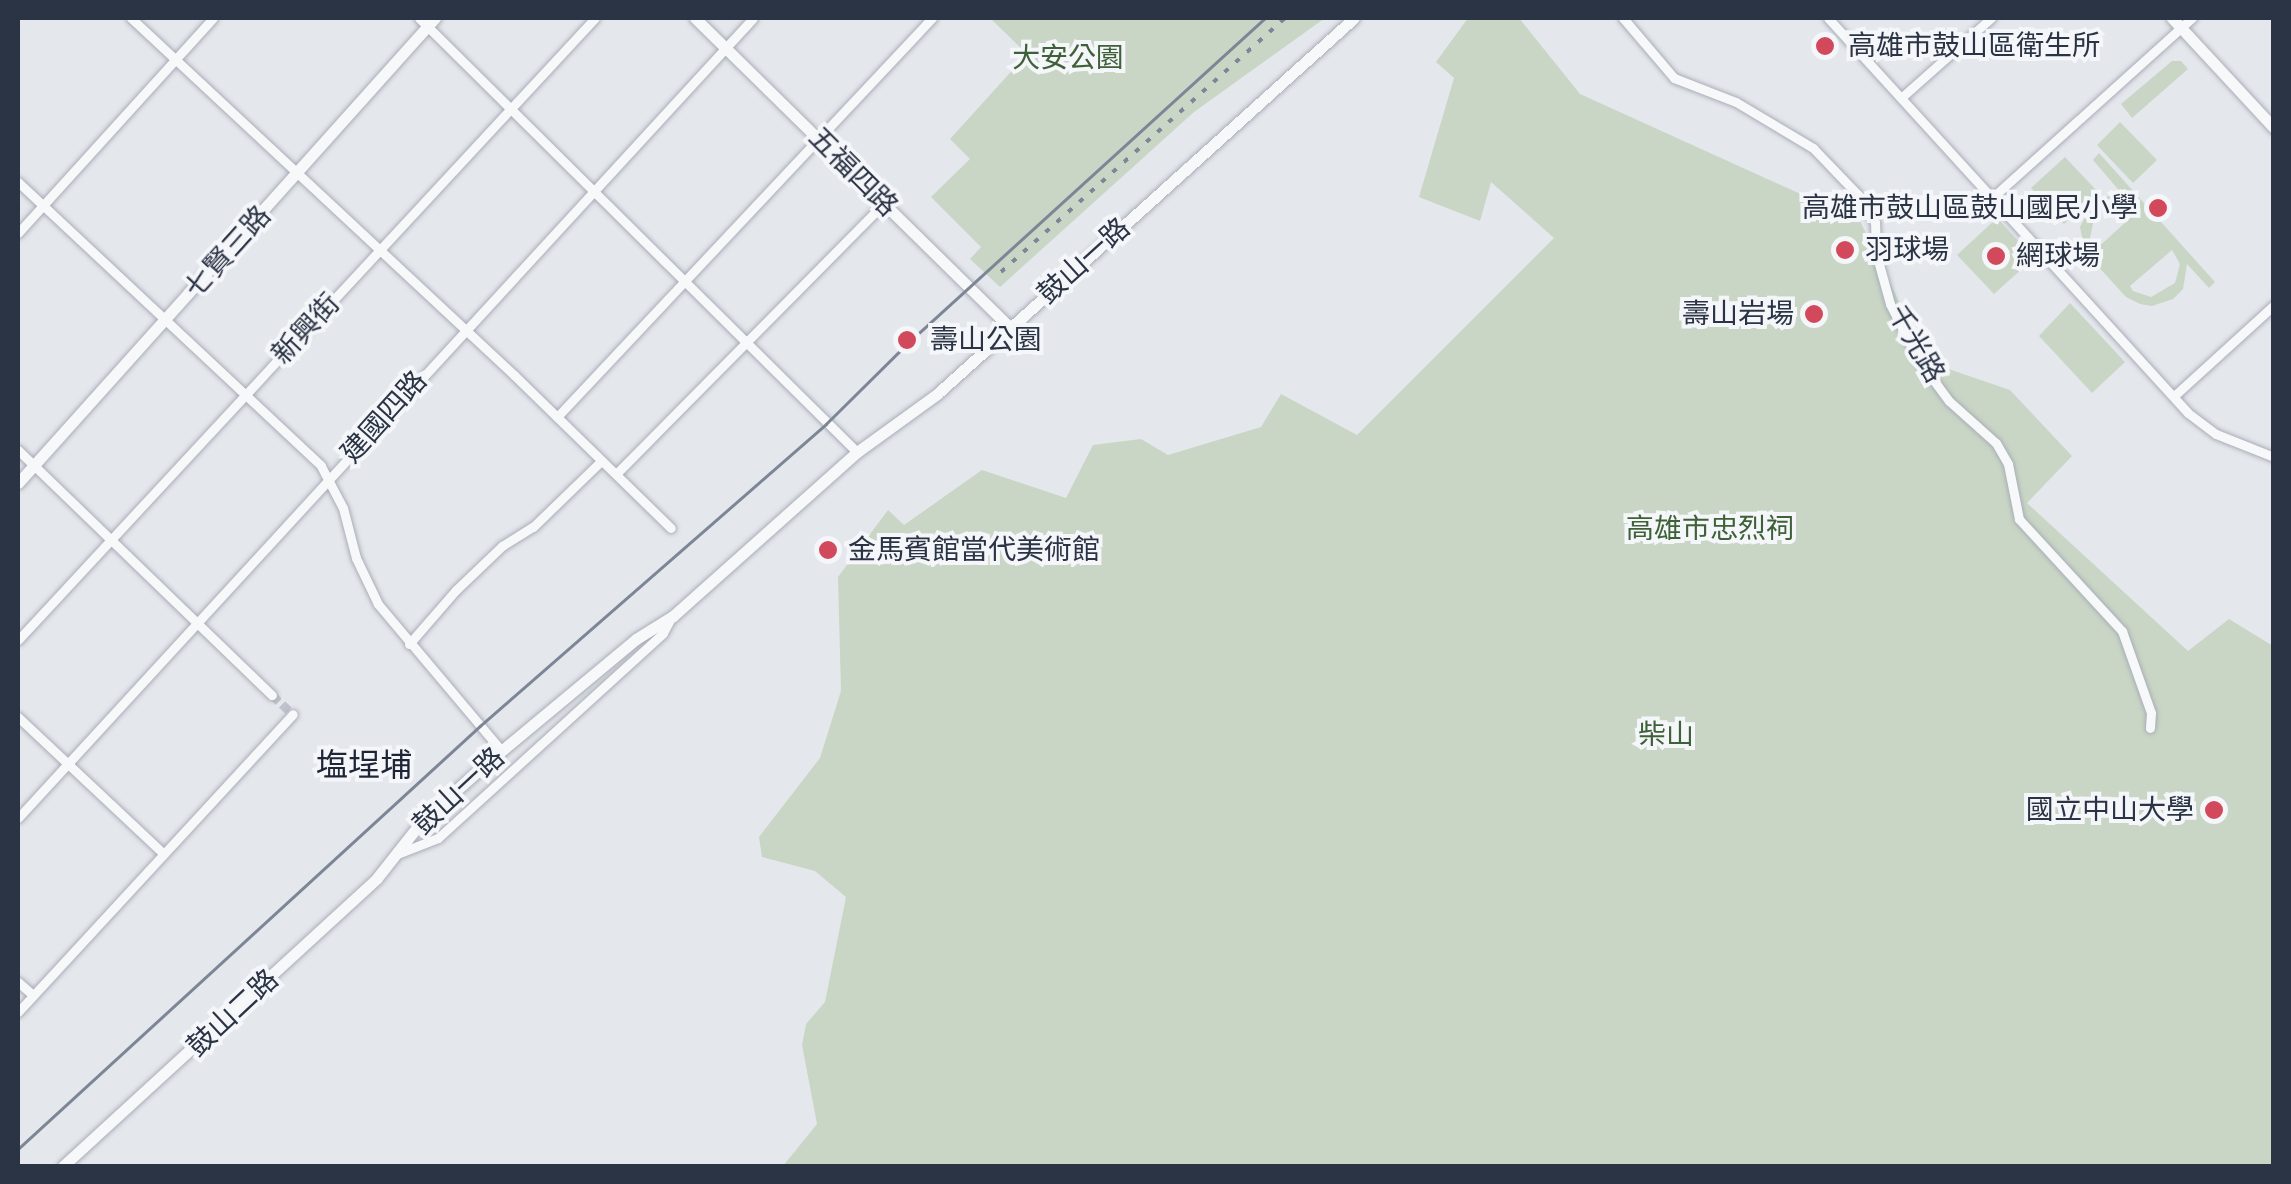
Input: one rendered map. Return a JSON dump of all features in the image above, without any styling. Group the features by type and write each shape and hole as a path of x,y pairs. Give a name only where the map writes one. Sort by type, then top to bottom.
{"street":[{"path":"131,18 671,528"},
{"path":"18,233 213,18"},
{"name":"新興街","path":"18,640 596,18"},
{"name":"五福四路","path":"695,18 1010,328"},
{"name":"建國四路","path":"18,818 754,18"},
{"path":"556,417 932,18"},
{"name":"鼓山一路","path":"397,854 422,821 501,750 636,638 673,616 857,452 936,394 1354,18"},
{"name":"千光路","path":"1623,18 1674,78 1736,102 1813,148 1858,195 1875,222 1876,253 1890,304 1918,359 1949,401 1996,444 2008,464 2020,519 2122,631 2151,713 2150,728"},
{"path":"1828,18 2174,396 2216,434 2274,457"},
{"path":"1902,97 1991,18"},
{"path":"1993,197 2176,23 2192,18"},
{"path":"427,20 857,452"},
{"name":"七賢三路","path":"18,483 299,173 427,20"},
{"path":"2176,23 2273,127"},
{"path":"18,182 330,477 364,578 410,644 501,750"},
{"path":"616,474 884,203"},
{"path":"2174,396 2274,306"},
{"path":"18,450 272,695"},
{"path":"410,644 456,590 502,546 534,527 601,460"},
{"name":"鼓山一路","path":"397,854 438,838 664,633 673,616"},
{"path":"18,1012 292,714"},
{"path":"18,717 163,854"},
{"name":"鼓山二路","path":"63,1166 335,918 397,854"},
{"path":"18,982 32,995"}],"green space":[{"name":"大安公園","path":"990,18 1325,18 1194,112 1000,287 970,259 981,247 931,197 970,159 950,139 1027,54"},
{"name":"柴山","path":"1468,18 1519,18 1580,94 1860,221 1928,362 2010,390 2072,456 2027,503 2188,651 2229,619 2273,646 2273,1166 783,1166 817,1124 802,1045 806,1024 825,1002 846,897 815,871 762,857 759,837 820,758 841,691 838,577 888,510 904,525 982,470 1066,498 1093,445 1141,439 1168,455 1261,427 1281,394 1357,435 1554,238 1491,182 1480,221 1419,197 1454,78 1436,62"},
{"path":"2172,61 2181,61 2188,69 2132,118 2121,104"},
{"path":"2120,122 2157,160 2133,183 2097,145"},
{"path":"2099,153 2215,282 2209,288 2187,264 2183,289 2173,299 2152,306 2140,304 2126,297 2085,252 2080,227 2092,204 2101,197 2123,195 2093,160","holes":["2119,203 2138,211 2095,250 2090,238 2094,219 2100,210","2172,250 2180,264 2175,283 2151,297 2133,291 2130,286"]},
{"path":"2065,157 2098,192 2064,224 2031,188"},
{"name":"網球場","path":"1997,218 2034,258 1994,294 1957,255"},
{"path":"2070,303 2125,362 2092,393 2039,336"}],"tunnel":[{"path":"272,695 293,714"}],"tram line":[{"path":"18,1149 480,726 826,424 909,342 1265,18"}],"railway":[{"path":"1001,272 1285,18"}],"place":[{"name":"高雄市鼓山區衛生所","path":"1825,46"},
{"name":"高雄市鼓山區鼓山國民小學","path":"2158,208"},
{"name":"羽球場","path":"1845,250"},
{"name":"網球場","path":"1996,256"},
{"name":"壽山岩場","path":"1814,314"},
{"name":"壽山公園","path":"907,340"},
{"name":"金馬賓館當代美術館","path":"828,550"},
{"name":"國立中山大學","path":"2214,810"}],"district":[{"name":"塩埕埔","path":"364,766"}],"park label":[{"name":"高雄市忠烈祠","path":"1710,529"}]}
